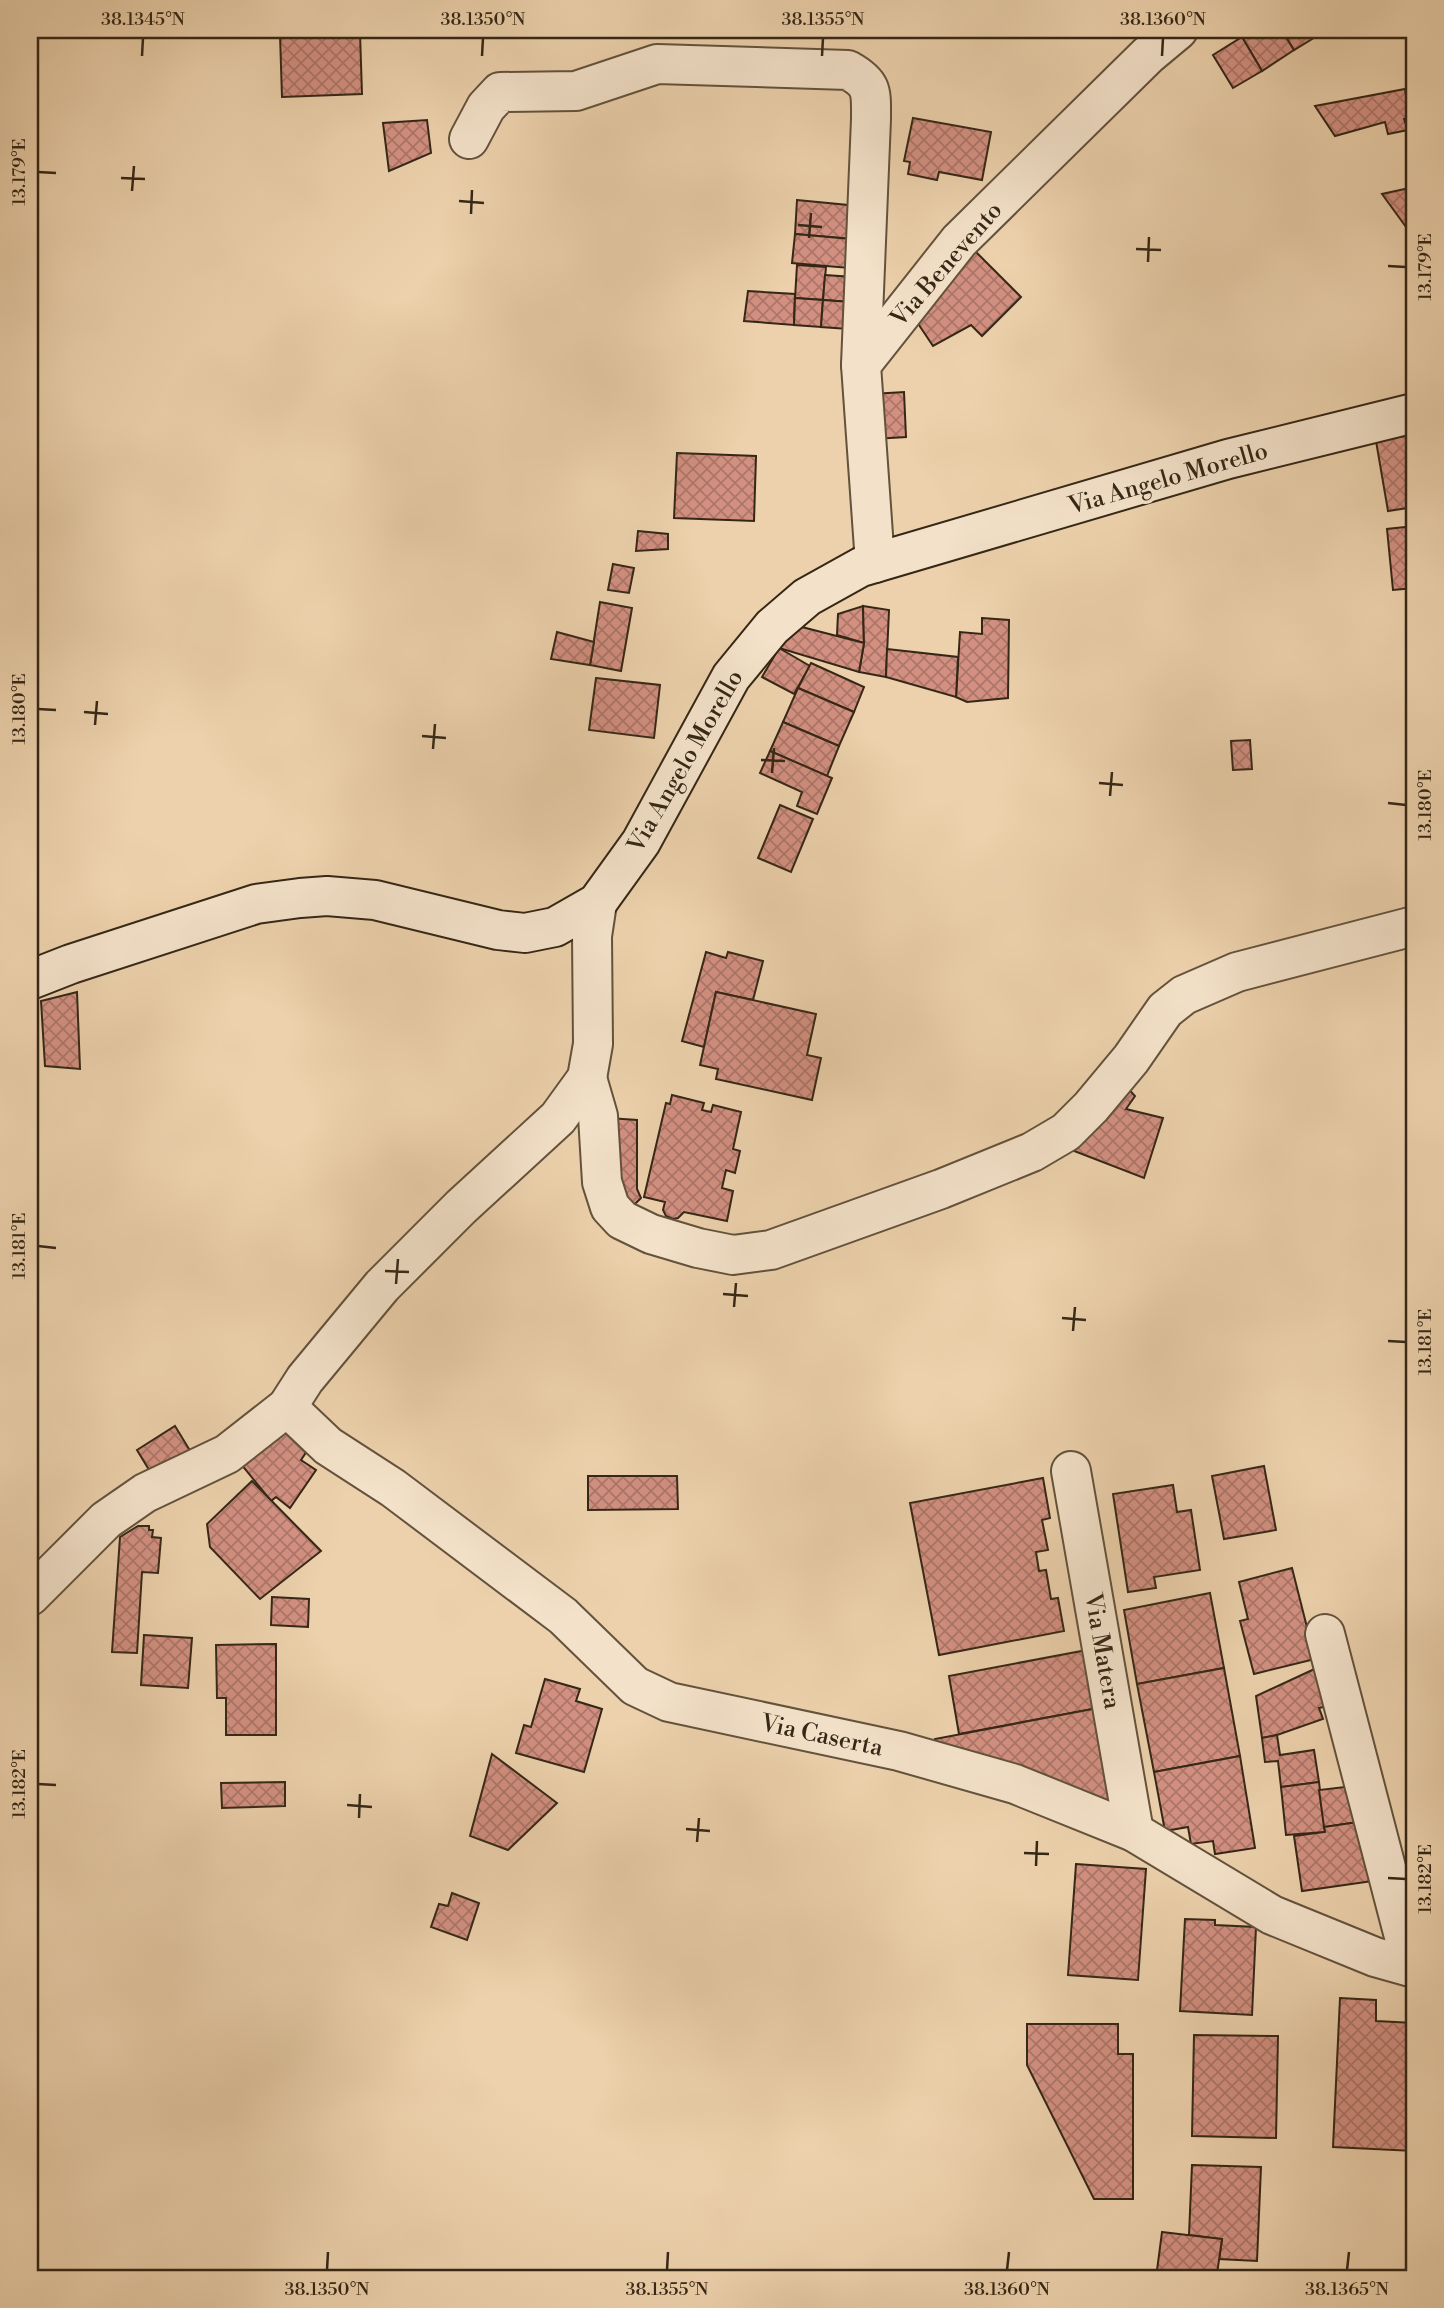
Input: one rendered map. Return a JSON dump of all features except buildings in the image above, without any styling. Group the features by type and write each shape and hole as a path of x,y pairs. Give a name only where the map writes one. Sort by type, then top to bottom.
{"street":[{"name":"Via Benevento","path":"861,365 959,241 1148,42 1178,30"},
{"path":"468,139 486,107 500,92 576,91 657,64 848,70 865,80 871,92 871,119 861,365 875,563"},
{"name":"Via Angelo Morello","path":"30,980 256,904 300,898 327,896 374,900 498,930 525,933 555,927 597,903 641,842 731,677 772,626 807,597 861,567 1228,459 1414,413"},
{"path":"30,1596 106,1520 145,1493 227,1454 287,1407 305,1379 382,1286 461,1207 558,1118 587,1078 593,1044 592,936 597,903"},
{"path":"587,1078 598,1116 602,1182 610,1207 622,1220 651,1234 698,1248 733,1255 771,1250 1032,1153 1066,1132 1091,1107 1131,1059 1165,1010 1184,995 1237,972 1414,926"},
{"name":"Via Caserta","path":"287,1407 328,1446 393,1488 563,1616 635,1686 669,1702 899,1751 1015,1784 1134,1832 1272,1915 1375,1957 1413,1967"},
{"name":"Via Matera","path":"1071,1471 1134,1832"},
{"path":"1325,1634 1413,1967"}]}
